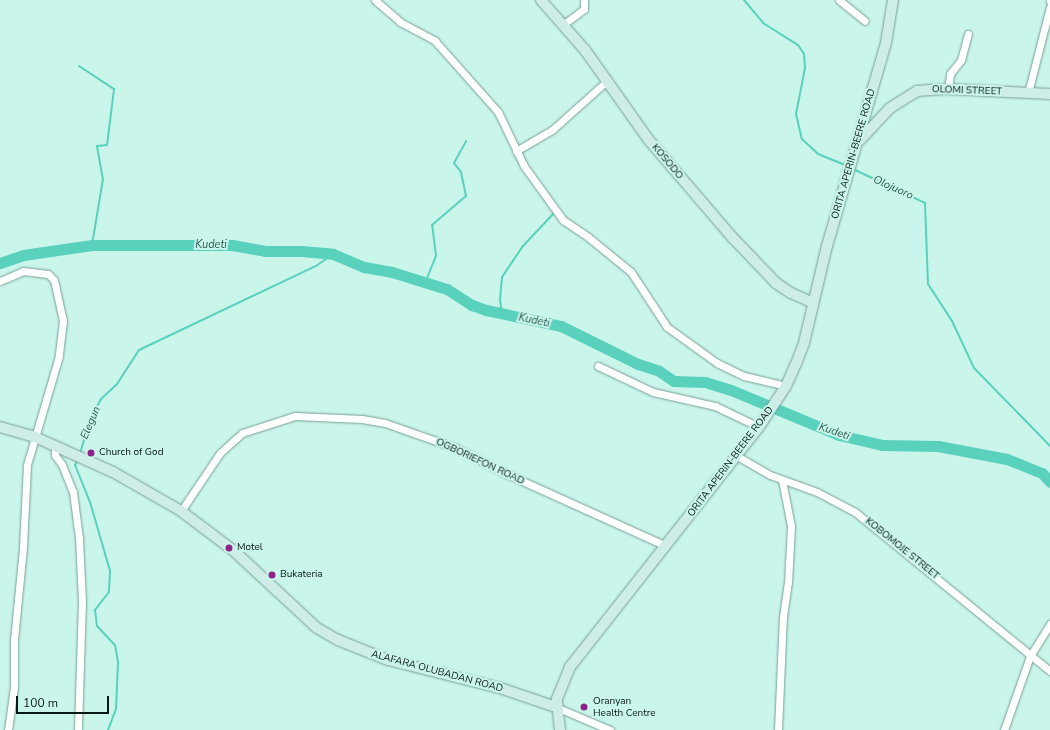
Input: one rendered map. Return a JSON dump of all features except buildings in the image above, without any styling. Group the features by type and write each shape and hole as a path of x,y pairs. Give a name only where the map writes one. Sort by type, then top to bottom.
{"main road":[{"name":"KOSODO","path":"541,0 564,24 608,80 648,139 760,268 791,293 813,303"},
{"name":"ORITA APERIN-BEERE ROAD","path":"560,730 556,707 558,691 570,667 737,456 759,427 786,386 804,343 813,303 844,188 886,43 893,0"},
{"name":"OLOMI STREET","path":"857,143 875,121 904,98 917,91 948,89 1050,94"},
{"name":"ALAFARA OLUBADAN ROAD","path":"0,426 35,437 131,481 181,511 234,551 313,625 338,640 388,660 500,688 556,707"}],"street":[{"path":"375,0 400,22 435,41 498,112 516,151 532,179 562,220 594,241 631,272 668,328 716,363 744,376 786,386"},
{"path":"564,24 584,9 584,0"},
{"path":"839,0 865,21"},
{"path":"1028,93 1050,7"},
{"path":"948,89 950,74 961,60 968,34"},
{"path":"516,151 552,130 608,80"},
{"path":"0,281 23,271 48,274 54,280 61,303 63,321 60,356 35,437 26,479 23,548 14,640 14,687 8,730"},
{"path":"598,366 653,392 715,406 759,427"},
{"name":"OGBORIEFON ROAD","path":"181,511 220,453 242,433 295,416 362,419 385,423 456,448 509,475 666,546"},
{"path":"55,446 55,455 62,465 73,492 79,538 82,601 78,730"},
{"name":"KOBOMOJE STREET","path":"737,456 782,480 817,492 865,520 1050,671"},
{"path":"778,730 791,526 782,480"},
{"path":"1004,730 1030,656 1050,624"},
{"path":"556,707 610,730"}],"waterway":[{"name":"Olojuoro","path":"744,0 763,23 798,45 804,54 805,68 796,114 802,139 818,154 848,166"},
{"path":"79,66 114,89 107,145 97,146 103,179 92,245"},
{"path":"425,283 436,256 432,225 466,196 461,172 454,163 466,141"},
{"name":"Olojuoro","path":"853,169 925,203 928,284 952,321 974,368 1050,446"},
{"path":"502,314 500,300 502,277 522,247 554,213"},
{"name":"Kudeti","path":"0,263 23,255 92,245 232,245 265,251 301,251 333,254 364,267 392,272 447,289 472,305 486,310 561,326 638,364 659,371 674,381 705,382 731,390 839,435 882,445 938,446 1007,459 1042,473 1050,482"},
{"name":"Elegun","path":"80,454 90,419 101,399 117,384 139,350 316,266 333,254"},
{"name":"Elegun","path":"78,460 75,465 90,502 110,571 109,592 95,610 97,626 115,645 118,662 116,709 108,730"}],"place":[{"name":"Church of God","path":"91,453"},
{"name":"Motel","path":"229,548"},
{"name":"Bukateria","path":"272,575"},
{"name":"Oranyan Health Centre","path":"584,707"}]}
